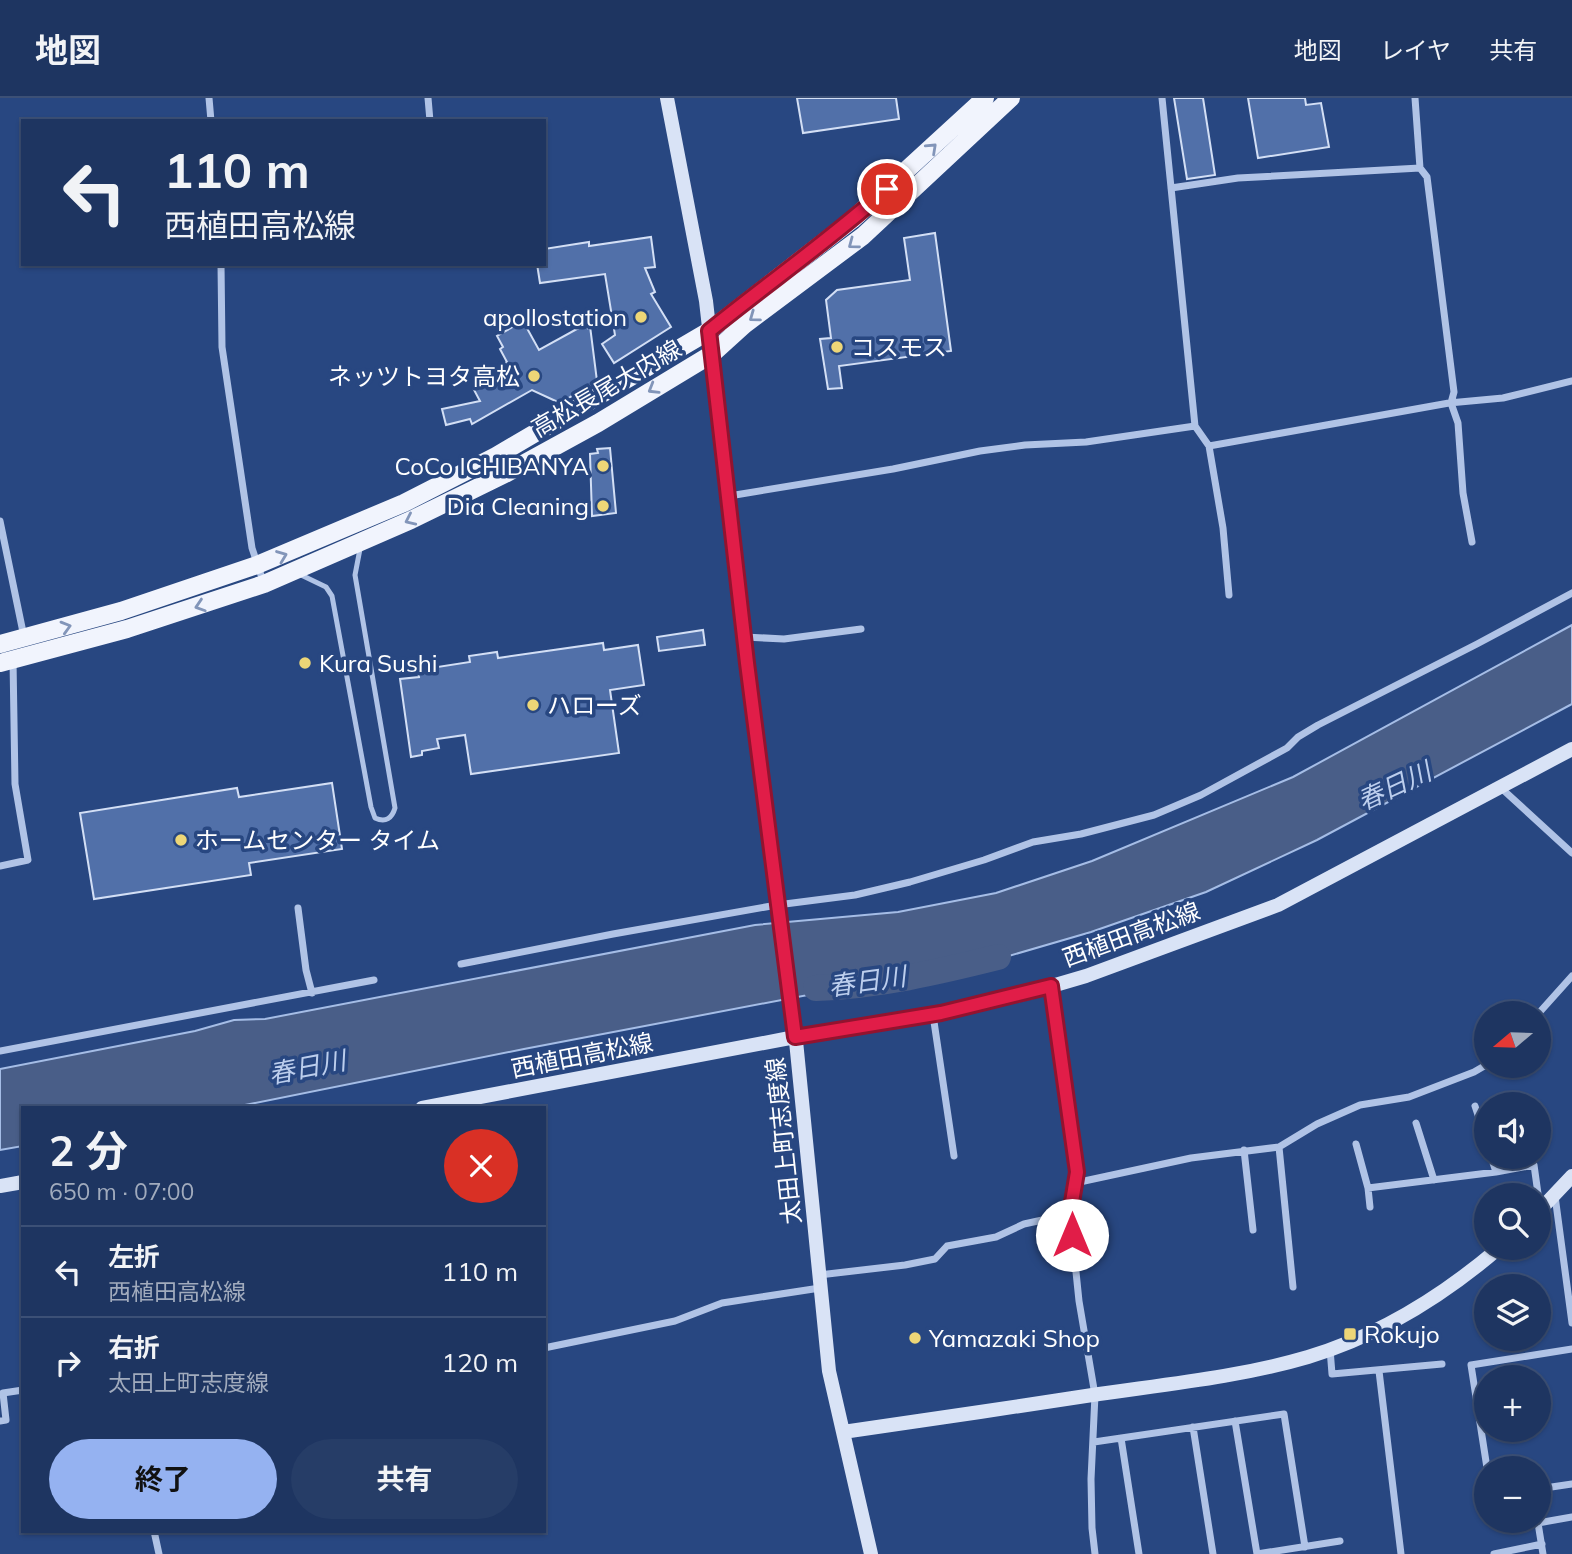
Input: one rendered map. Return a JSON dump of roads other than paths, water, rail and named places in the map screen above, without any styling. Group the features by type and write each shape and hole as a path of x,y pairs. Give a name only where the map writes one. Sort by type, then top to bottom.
{"main road":[{"name":"太田上町志度線","path":"667,98 704,287 777,909 794,1021 829,1371 871,1554"},
{"name":"高松長尾大内線","path":"0,644 121,611 257,565 404,503 496,456 709,331 852,220 985,98"},
{"name":"高松長尾大内線","path":"6,662 127,629 264,584 411,520 517,468 598,423 712,354 744,325 863,236 1011,98"},
{"name":"西植田高松線","path":"433,1106 795,1037 933,1014 1051,986 1278,905 1572,750"},
{"path":"1551,1198 1572,1176"},
{"path":"0,1186 21,1182"},
{"path":"843,1432 1264,1368 1331,1349 1401,1317 1443,1292 1484,1260"}],"street":[{"path":"209,98 211,119"},
{"path":"428,98 430,119"},
{"path":"1162,98 1195,426 1209,446 1223,528 1229,594"},
{"path":"1415,98 1420,168 1427,177 1454,392 1451,403 1458,423 1463,493 1472,542"},
{"path":"1171,188 1238,178 1420,168"},
{"path":"221,266 222,347 252,548 264,584"},
{"path":"1209,446 1451,403 1503,398 1572,382"},
{"path":"728,496 893,469 980,451 1086,442 1195,426"},
{"path":"0,521 24,638 6,662 15,784 27,860 0,866"},
{"path":"461,964 855,895 984,860 1033,842 1081,834 1154,816 1201,795 1287,748 1298,737 1318,725 1572,593"},
{"path":"744,637 784,639 861,629"},
{"path":"1500,787 1572,853"},
{"path":"298,908 306,970 312,993"},
{"path":"1550,1001 1572,976"},
{"path":"0,1051 374,980"},
{"path":"1051,986 1077,1172 1070,1214 1079,1301 1094,1395 1094,1442 1090,1479 1096,1554"},
{"path":"933,1014 954,1156"},
{"path":"1076,1183 1191,1158 1279,1147 1317,1124 1360,1105 1409,1097 1474,1072"},
{"path":"1416,1123 1434,1180"},
{"path":"1356,1144 1368,1188 1370,1207"},
{"path":"1279,1147 1293,1287"},
{"path":"1244,1150 1253,1230"},
{"path":"1368,1188 1534,1165 1536,1183"},
{"path":"1555,1194 1572,1323"},
{"path":"546,1348 675,1321 722,1303 935,1259 947,1246 996,1237 1024,1224 1070,1214"},
{"path":"1331,1349 1332,1374 1442,1364"},
{"path":"1485,1456 1471,1365 1572,1349"},
{"path":"1379,1371 1401,1554"},
{"path":"0,1421 6,1420 3,1393 21,1390"},
{"path":"1094,1442 1284,1414 1305,1547"},
{"path":"1235,1421 1257,1554 1340,1541"},
{"path":"1192,1427 1213,1554"},
{"path":"1121,1438 1139,1554"},
{"path":"1551,1487 1572,1484"},
{"path":"1543,1554 1538,1523 1572,1517"},
{"path":"154,1533 159,1554"},
{"path":"1494,1554 1542,1544"}],"lane":[{"path":"293,571 326,587 332,596 371,807 375,818 388,819 393,815 395,807 355,575 359,552 365,540"}],"water":[{"path":"1572,625 1572,704 1317,840 1206,892 1091,932 1002,958 240,1106 21,1106 21,1146 0,1150 0,1069 195,1031 234,1020 265,1019 755,925 898,912 996,893 1092,861 1293,777"}],"waterway":[{"name":"春日川","path":"816,988 885,981 998,957"}],"place":[{"name":"apollostation","path":"641,317"},
{"name":"コスモス","path":"837,347"},
{"name":"ネッツトヨタ高松","path":"534,376"},
{"name":"CoCo ICHIBANYA","path":"603,466"},
{"name":"Dia Cleaning","path":"603,506"},
{"name":"Kura Sushi","path":"305,663"},
{"name":"ハローズ","path":"533,705"},
{"name":"ホームセンター タイム","path":"181,840"},
{"name":"Rokujo","path":"1350,1334"},
{"name":"Yamazaki Shop","path":"915,1338"}]}
